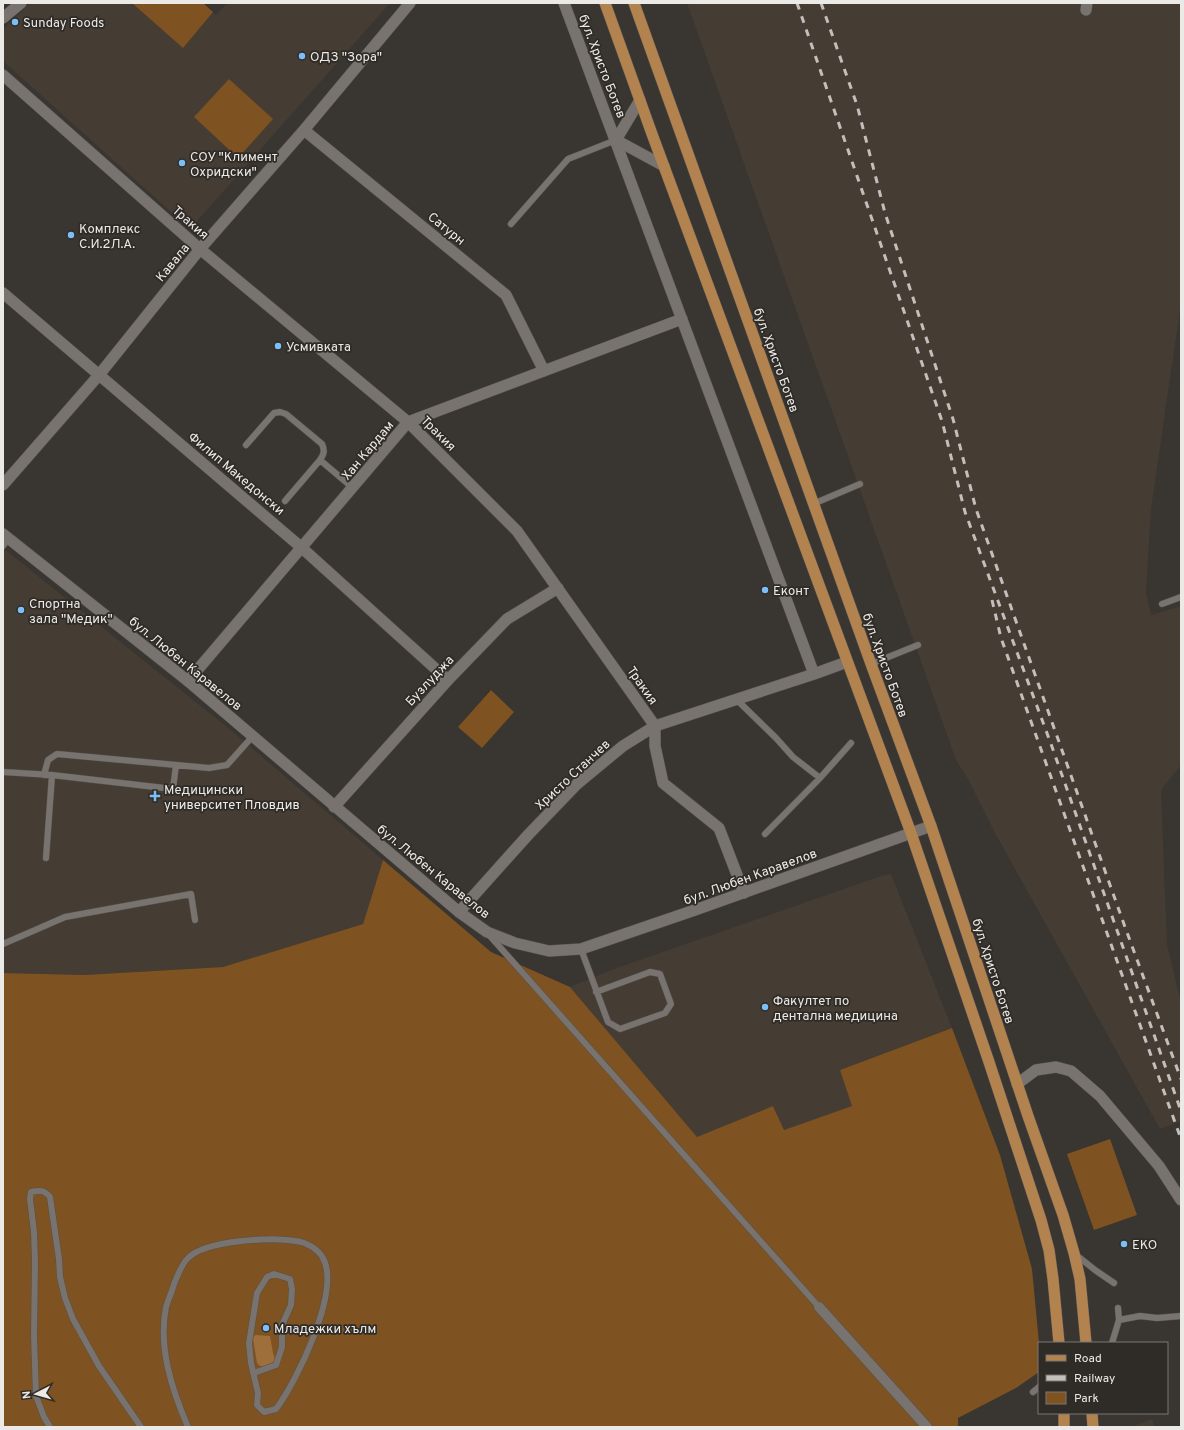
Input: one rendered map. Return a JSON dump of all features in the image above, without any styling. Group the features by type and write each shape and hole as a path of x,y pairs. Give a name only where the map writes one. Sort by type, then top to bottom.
{"main road":[{"name":"бул. Христо Ботев","path":"605,3 911,834 989,1062 1041,1220 1050,1257 1059,1342"},
{"name":"бул. Христо Ботев","path":"634,3 813,504 931,826 1017,1084 1063,1216 1080,1279 1086,1342"},
{"path":"1064,1414 1064,1427"},
{"path":"1092,1414 1094,1427"}],"street":[{"path":"3,18 21,3"},
{"name":"Кавала","path":"3,485 99,375 200,249 304,130 410,3"},
{"name":"бул. Христо Ботев","path":"564,3 814,674"},
{"name":"Тракия","path":"3,75 200,249 408,422 517,531 655,726"},
{"name":"бул. Христо Ботев","path":"616,140 640,100"},
{"name":"Сатурн","path":"304,130 506,295 544,371"},
{"path":"616,140 664,166"},
{"name":"Филип Македонски","path":"3,293 302,548 448,680"},
{"name":"Хан Кардам","path":"188,681 408,422 682,319"},
{"name":"бул. Любен Каравелов","path":"5,540 188,681 459,912 487,932 515,943 549,950 581,949 744,893 931,826"},
{"name":"Бузлуджа","path":"334,807 448,680 507,619 558,588"},
{"name":"Христо Станчев","path":"459,912 528,835 577,784 623,746 655,726 847,662"},
{"path":"655,726 655,746 663,783 719,828 744,893"},
{"path":"1017,1084 1036,1070 1056,1066 1071,1071 1100,1096 1159,1166 1181,1200"},
{"path":"819,1307 928,1427"}],"lane":[{"path":"511,224 568,159 616,140"},
{"path":"246,445 274,413 280,412 286,414 322,444 324,454 285,500"},
{"path":"320,460 353,488"},
{"path":"813,504 860,484"},
{"path":"1162,604 1181,597"},
{"path":"871,664 918,645"},
{"path":"736,699 793,757 820,778"},
{"path":"44,775 48,760 57,754 209,768 227,765 252,737"},
{"path":"765,834 820,778 851,743"},
{"path":"3,772 173,789 176,765"},
{"path":"46,858 52,776"},
{"path":"3,944 65,918 191,894 195,920"},
{"path":"487,932 819,1307"},
{"path":"581,949 596,992 608,1022 620,1029 665,1013 671,1004 660,974 650,972 596,992"},
{"path":"50,1427 44,1417 36,1396 34,1336 35,1255 30,1199 31,1192 39,1190 45,1192 50,1197 59,1259 60,1277 65,1298 73,1319 99,1366 141,1427"},
{"path":"188,1427 168,1371 164,1339 166,1307 181,1266 187,1258 195,1252 224,1244 252,1239 297,1241 311,1246 322,1256 326,1265 328,1278 323,1309 314,1338 292,1384 276,1409 264,1412 257,1405 258,1393 254,1373 249,1343 257,1293 267,1277 274,1274 290,1279 292,1289 291,1305 282,1324 282,1347 276,1365 254,1373"},
{"path":"1074,1254 1114,1283"},
{"path":"1112,1342 1119,1320 1118,1308"},
{"path":"1119,1320 1140,1316 1157,1318 1181,1316"},
{"path":"1033,1392 1038,1388"}],"shaded area":[{"name":"СОУ \"Климент Охридски\"","path":"30,3 203,3 216,15 227,3 390,3 190,229 3,61 3,29"},
{"path":"687,3 1181,3 1181,303 1151,509 1146,593 1151,615 1181,606 1181,765 1161,790 1167,944 1181,1003 1181,1121 1160,1129 995,833 968,779 956,760"},
{"name":"Медицински университет Пловдив","path":"3,548 232,731 383,860 363,924 223,967 84,975 3,973"},
{"name":"Факултет по дентална медицина","path":"891,874 952,1028 840,1070 853,1106 784,1130 773,1106 697,1138 570,987 614,969 881,876"},
{"path":"256,1335 270,1336 275,1359 271,1364 260,1366 257,1363 253,1339"},
{"path":"1152,1419 1155,1427 1131,1427"}],"green space":[{"path":"132,3 203,3 213,12 183,48"},
{"path":"229,79 273,119 238,158 194,117"},
{"path":"491,690 514,712 482,748 458,727"},
{"name":"Младежки хълм","path":"383,860 491,952 570,987 697,1137 773,1106 784,1130 852,1106 840,1070 952,1028 1000,1155 1032,1269 1039,1342 1038,1373 1016,1388 958,1418 958,1427 3,1427 3,973 84,975 223,967 363,924"},
{"path":"1110,1139 1137,1215 1094,1230 1067,1154"}],"railway":[{"path":"797,3 942,421 965,512 1051,744 1181,1111"},
{"path":"821,3 857,105 885,213 953,419 976,509 1125,927 1181,1079"},
{"path":"992,600 1001,638 1181,1139"}],"place":[{"name":"Sunday Foods","path":"15,22"},
{"name":"ОДЗ \"Зора\"","path":"302,56"},
{"name":"СОУ \"Климент Охридски\"","path":"182,163"},
{"name":"Kомплекс С.И.2Л.А.","path":"71,235"},
{"name":"Усмивката","path":"278,346"},
{"name":"Еконт","path":"765,590"},
{"name":"Спортна зала \"Медик\"","path":"21,610"},
{"name":"Медицински университет Пловдив","path":"155,796"},
{"name":"Факултет по дентална медицина","path":"765,1007"},
{"name":"EKO","path":"1124,1244"},
{"name":"Младежки хълм","path":"266,1328"}]}
